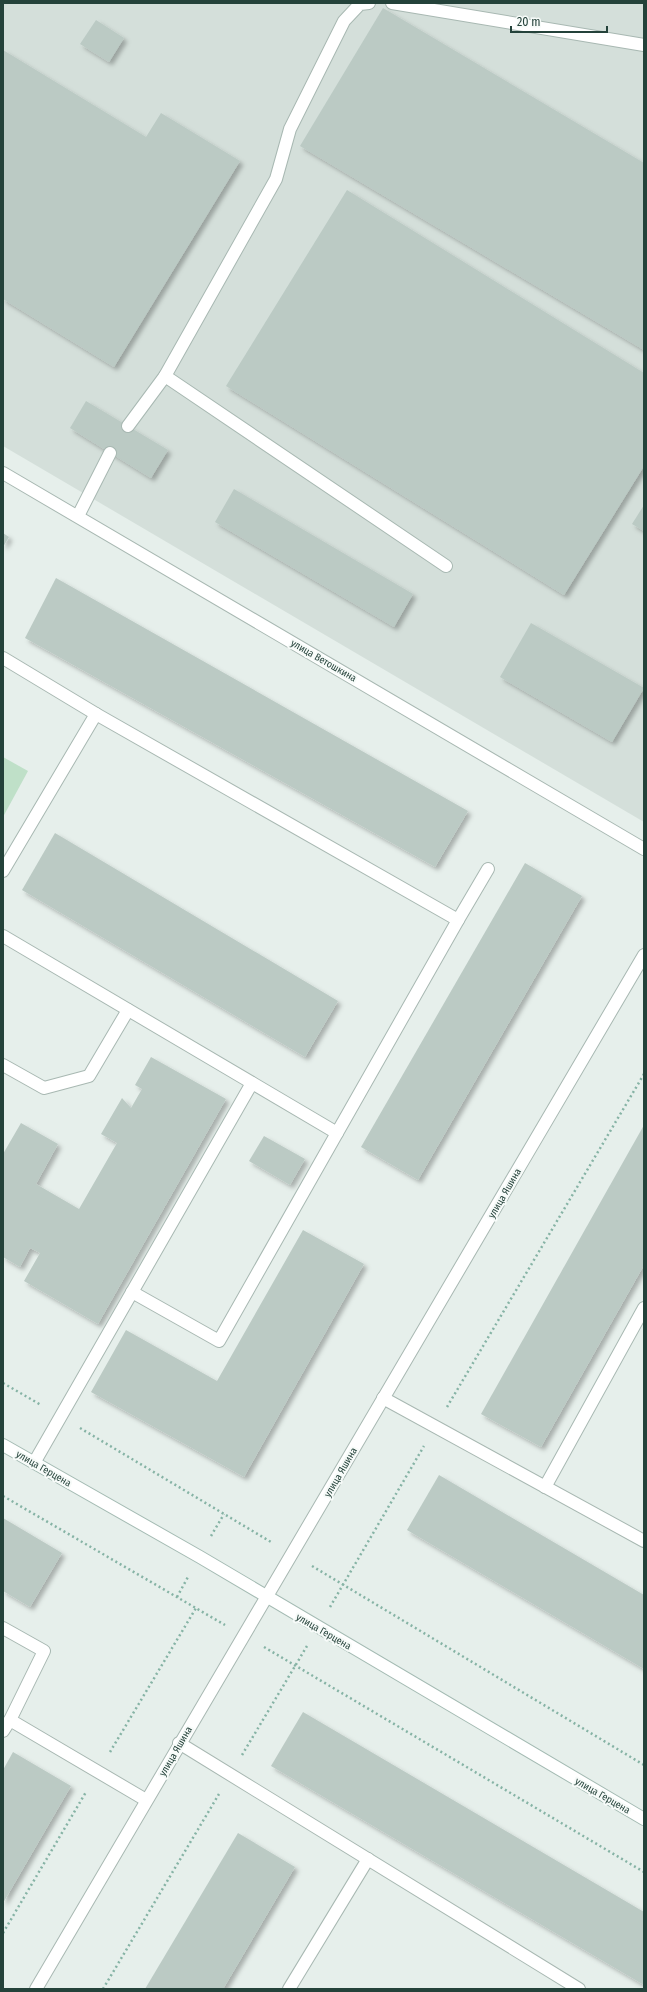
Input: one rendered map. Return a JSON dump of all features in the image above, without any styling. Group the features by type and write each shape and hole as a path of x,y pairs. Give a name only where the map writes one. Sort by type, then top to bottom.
{"street":[{"path":"128,426 165,376 276,179 290,129 344,21 360,4 368,3"},
{"path":"392,3 644,45"},
{"path":"165,376 446,566"},
{"path":"78,516 110,453"},
{"name":"улица Ветошкина","path":"3,473 644,849"},
{"path":"3,658 96,714 458,920"},
{"path":"3,871 96,714"},
{"path":"132,1292 219,1341 488,869"},
{"path":"3,936 338,1133"},
{"name":"улица Яшина","path":"36,1989 179,1743 644,955"},
{"path":"3,1065 44,1088 90,1076 128,1010"},
{"path":"34,1463 252,1083"},
{"path":"546,1487 642,1314"},
{"path":"383,1398 644,1541"},
{"name":"улица Герцена","path":"3,1445 318,1627 644,1819"},
{"path":"3,1628 44,1651 10,1720 3,1731"},
{"path":"10,1720 146,1800"},
{"path":"179,1743 580,1989"},
{"path":"289,1989 368,1859"}],"path":[{"path":"103,1989 644,1074"},
{"path":"3,1383 644,1765"},
{"path":"3,1496 244,1635 644,1872"}],"shaded area":[{"path":"3,3 644,3 644,822 3,446"}],"green space":[{"path":"3,757 28,771 3,817"}],"building":[{"path":"383,8 644,163 644,350 300,146"},
{"path":"96,20 124,38 109,62 80,44"},
{"path":"3,50 146,137 161,113 240,161 114,367 3,299"},
{"path":"347,190 644,373 644,466 564,595 226,386"},
{"path":"86,401 168,450 151,478 70,428"},
{"path":"234,489 413,594 394,627 215,522"},
{"path":"644,505 644,531 632,524"},
{"path":"3,533 9,537 3,547"},
{"path":"56,578 468,811 435,867 25,638"},
{"path":"531,623 644,688 612,742 500,677"},
{"path":"55,833 338,1001 305,1057 22,890"},
{"path":"525,863 582,896 418,1180 361,1147"},
{"path":"151,1057 226,1099 98,1324 24,1281 40,1253 30,1248 20,1267 3,1257 3,1154 21,1123 58,1144 36,1184 79,1209 117,1143 101,1134 122,1098 131,1108 142,1089 135,1085"},
{"path":"644,1125 644,1265 541,1447 481,1414"},
{"path":"264,1136 305,1159 290,1185 249,1161"},
{"path":"303,1230 364,1264 244,1477 91,1392 126,1330 217,1381"},
{"path":"439,1475 644,1595 644,1669 407,1530"},
{"path":"3,1518 62,1553 30,1607 3,1591"},
{"path":"303,1712 644,1912 644,1985 271,1766"},
{"path":"13,1752 71,1786 3,1903 3,1770"},
{"path":"238,1833 295,1867 223,1989 145,1989"}]}
